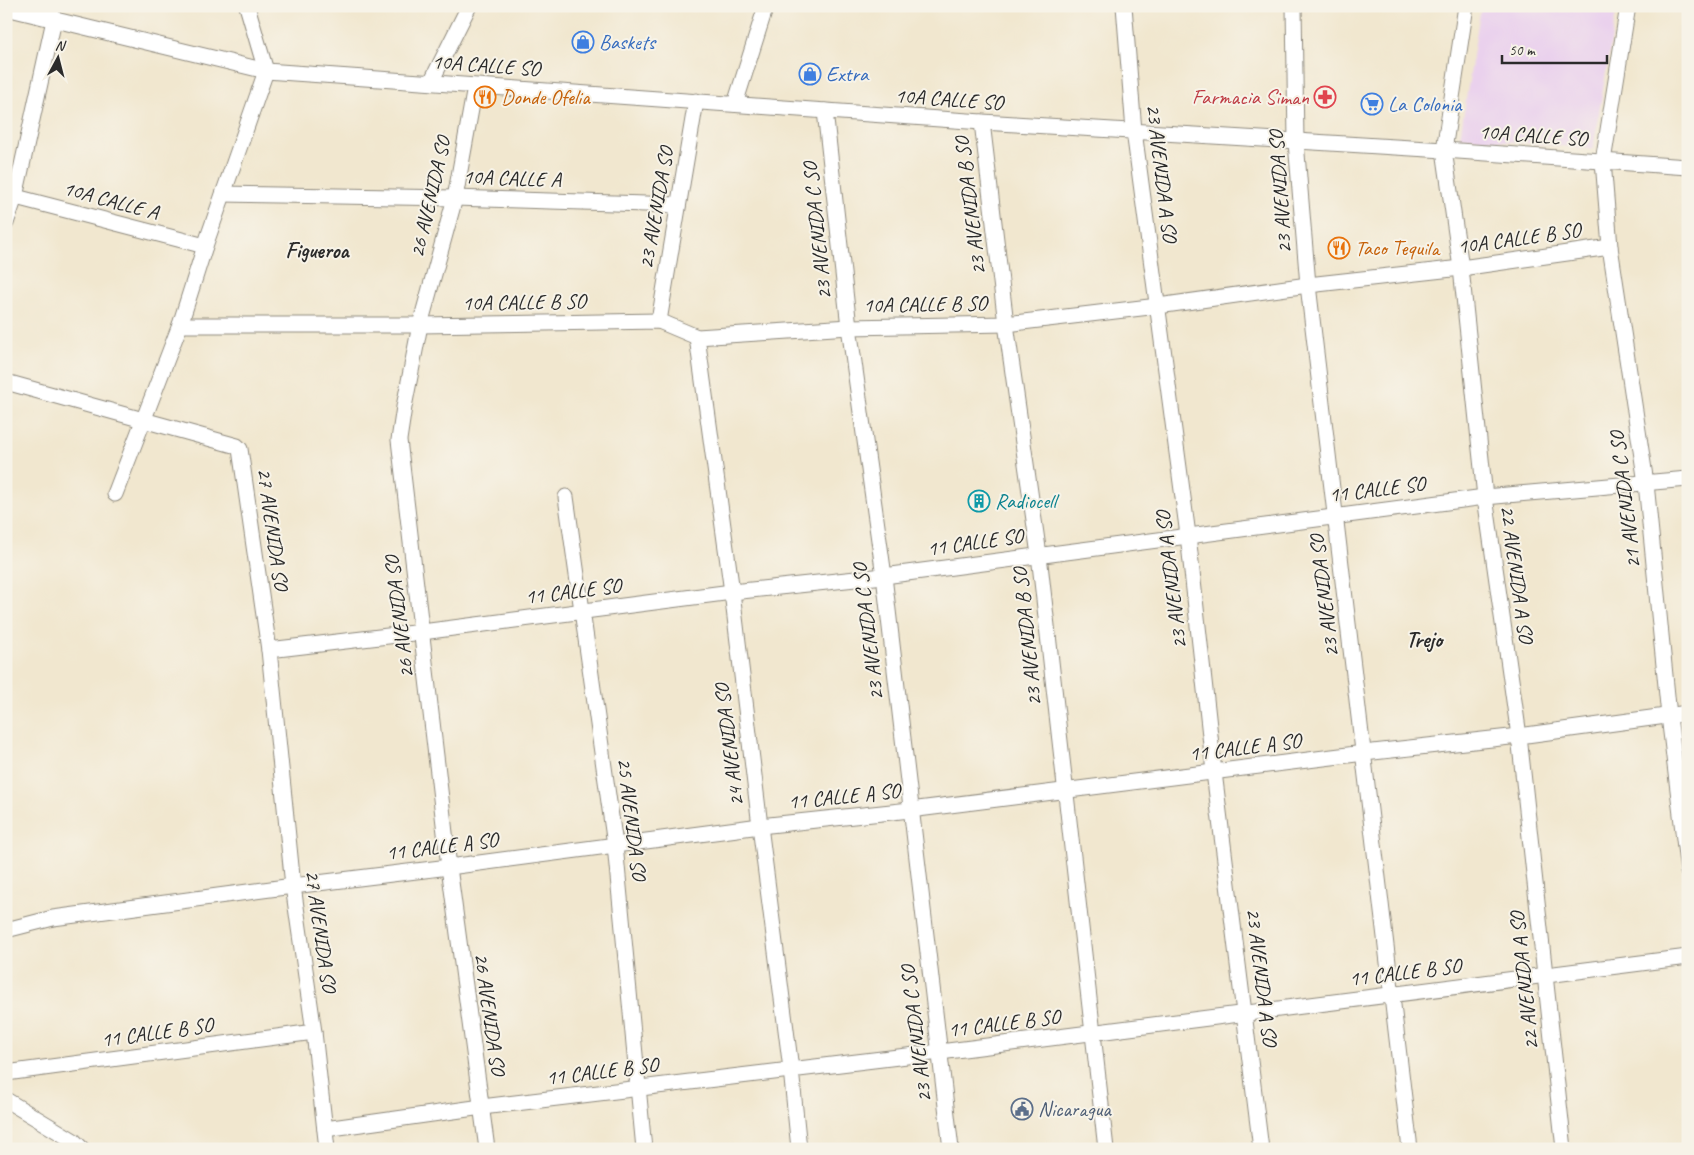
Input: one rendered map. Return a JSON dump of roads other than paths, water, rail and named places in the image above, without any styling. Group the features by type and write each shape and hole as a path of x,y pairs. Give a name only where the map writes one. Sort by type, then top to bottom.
{"street":[{"path":"115,494 180,325 205,246 266,71 246,6"},
{"path":"431,82 469,6"},
{"path":"735,104 766,6"},
{"name":"23 AVENIDA A SO","path":"1124,6 1134,131 1188,535 1214,772 1246,1013 1261,1149"},
{"name":"23 AVENIDA SO","path":"1294,6 1296,142 1308,285 1410,1149"},
{"name":"22 AVENIDA A SO","path":"1466,6 1444,150 1461,268 1485,497 1519,736 1564,1149"},
{"name":"21 AVENIDA C SO","path":"1628,6 1603,161 1610,247 1646,483 1669,716 1688,872"},
{"name":"10A CALLE SO","path":"6,8 52,13 266,71 982,122 1688,167"},
{"path":"6,223 52,13"},
{"name":"26 AVENIDA SO","path":"475,87 455,198 420,325 399,440 449,867 487,1149"},
{"name":"23 AVENIDA SO","path":"658,321 696,101"},
{"name":"23 AVENIDA C SO","path":"825,111 849,327 884,576 951,1149"},
{"name":"23 AVENIDA B SO","path":"982,122 1006,324 1039,554 1106,1149"},
{"name":"10A CALLE A","path":"224,194 455,198 678,205"},
{"name":"10A CALLE A","path":"11,196 205,246"},
{"name":"10A CALLE B SO","path":"180,325 420,325 658,321 697,337 849,327 1006,324 1158,306 1308,285 1461,268 1610,247"},
{"name":"24 AVENIDA SO","path":"697,337 732,592 791,1069 799,1149"},
{"path":"6,382 144,419"},
{"name":"27 AVENIDA SO","path":"144,419 237,446 240,449 269,650 293,886 314,1032 327,1149"},
{"name":"11 CALLE SO","path":"269,650 422,632 582,610 884,576 1039,554 1485,497 1688,479"},
{"name":"25 AVENIDA SO","path":"566,497 615,845 644,1149"},
{"name":"11 CALLE A SO","path":"6,930 54,918 760,826 910,810 1688,714"},
{"name":"11 CALLE B SO","path":"325,1129 482,1107 940,1052 1688,958"},
{"name":"11 CALLE B SO","path":"6,1074 314,1032"},
{"path":"6,1100 74,1142 82,1149"}],"place":[{"name":"Baskets","path":"583,42"},
{"name":"Extra","path":"810,74"},
{"name":"Donde Ofelia","path":"485,97"},
{"name":"Farmacia Siman","path":"1325,97"},
{"name":"La Colonia","path":"1372,104"},
{"name":"Taco Tequila","path":"1339,248"},
{"name":"Radiocell","path":"979,501"},
{"name":"Nicaragua","path":"1022,1109"}],"district":[{"name":"Figueroa","path":"317,250"},
{"name":"Trejo","path":"1424,639"}]}
